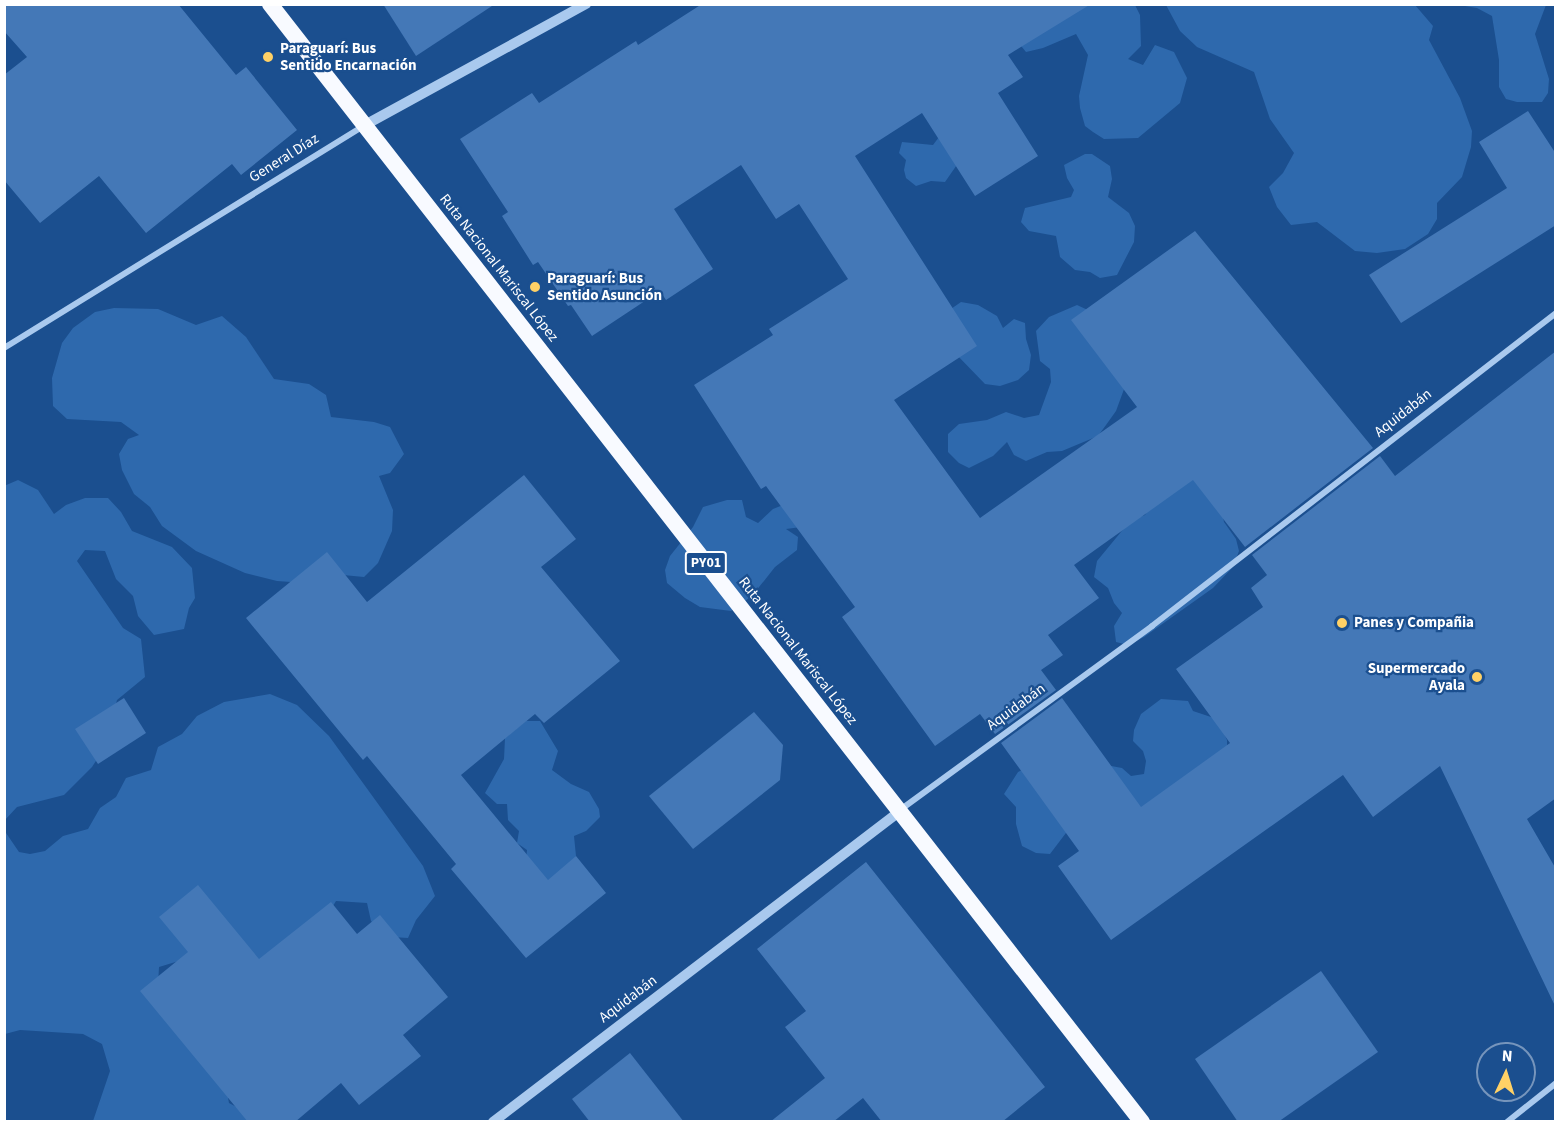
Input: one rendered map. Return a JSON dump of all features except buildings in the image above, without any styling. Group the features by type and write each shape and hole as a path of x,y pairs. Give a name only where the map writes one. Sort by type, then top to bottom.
{"highway":[{"name":"Ruta Nacional Mariscal López","path":"270,4 1142,1122"}],"street":[{"name":"General Díaz","path":"4,348 364,125 586,4"},
{"name":"Aquidabán","path":"493,1122 900,811 1152,626 1556,313"},
{"path":"1507,1122 1556,1083"}],"shaded area":[{"path":"1022,5 1135,5 1140,15 1141,46 1128,59 1143,65 1155,45 1174,52 1187,78 1180,103 1138,138 1104,139 1085,126 1080,108 1079,96 1088,55 1076,34 1043,48 1026,52 1017,41"},
{"path":"1166,5 1415,5 1433,26 1429,40 1460,98 1472,131 1471,147 1462,177 1437,203 1437,219 1428,234 1405,249 1377,253 1355,251 1317,222 1291,225 1277,207 1269,187 1283,173 1294,153 1270,119 1254,72 1197,47 1180,31"},
{"path":"1459,5 1546,5 1535,34 1549,79 1548,93 1542,102 1517,102 1506,99 1499,87 1499,60 1492,16 1477,8"},
{"path":"939,137 961,159 945,182 931,181 916,186 906,178 904,170 906,160 899,153 902,142 933,145"},
{"path":"1085,154 1092,154 1110,166 1112,179 1108,197 1129,213 1135,226 1134,242 1117,275 1100,278 1090,272 1075,270 1060,257 1056,236 1029,231 1021,222 1025,208 1071,197 1074,190 1067,178 1064,165"},
{"path":"961,302 978,305 997,316 1003,328 1014,319 1025,323 1026,339 1031,355 1029,370 1018,380 1000,386 985,384 955,353 948,311"},
{"path":"1077,305 1090,311 1127,381 1116,411 1098,436 1062,451 1047,452 1026,461 1014,455 1007,442 993,456 969,468 959,463 948,452 948,434 959,424 987,420 1006,412 1024,418 1039,415 1051,382 1050,369 1040,361 1036,331 1049,317"},
{"path":"114,308 158,309 196,325 222,316 246,337 274,379 309,384 326,395 331,417 374,422 390,427 404,454 390,473 379,476 393,510 392,531 378,563 364,577 322,573 305,583 277,581 245,573 196,551 162,526 150,507 134,494 122,470 119,454 128,439 139,435 121,422 67,419 53,406 52,378 62,343 73,328 95,312"},
{"path":"1193,471 1219,497 1224,522 1236,539 1239,551 1233,567 1213,588 1144,637 1128,645 1116,642 1114,626 1122,613 1114,603 1108,588 1094,577 1097,561 1130,521 1145,515 1161,490"},
{"path":"18,480 38,490 54,514 66,505 85,498 108,498 121,512 132,531 172,547 192,568 195,598 189,608 184,629 154,635 138,616 133,596 116,579 105,551 85,550 77,561 123,628 141,639 145,677 117,700 105,747 92,767 64,795 17,807 5,820 4,486"},
{"path":"727,500 742,500 746,517 758,523 773,509 793,501 801,527 786,529 798,537 797,550 775,567 752,596 731,611 700,607 685,598 667,583 665,570 670,556 693,527 703,507"},
{"path":"270,694 297,705 329,736 423,866 435,896 416,920 408,938 392,937 380,929 371,921 367,903 336,901 297,965 182,960 159,967 158,986 225,1081 229,1103 263,1121 93,1121 110,1071 102,1044 83,1034 20,1030 5,1034 4,830 19,852 30,854 45,851 63,836 88,829 100,808 116,797 126,778 151,770 158,747 182,734 197,716 224,702"},
{"path":"1161,699 1188,701 1193,711 1217,719 1227,740 1227,751 1197,813 1072,825 1050,854 1036,853 1022,846 1016,824 1016,807 1004,794 1018,772 1030,766 1106,765 1122,768 1131,776 1144,774 1146,761 1143,751 1133,741 1134,730 1141,714"},
{"path":"526,721 540,721 558,751 552,770 571,784 589,792 599,809 600,817 586,831 574,836 576,856 565,891 524,883 527,850 517,843 519,831 508,820 507,804 497,804 485,793 504,759 505,738"}],"place":[{"name":"Paraguarí: Bus Sentido Encarnación","path":"268,57"},
{"name":"Paraguarí: Bus Sentido Asunción","path":"535,287"},
{"name":"Panes y Compañia","path":"1342,623"},
{"name":"Supermercado Ayala","path":"1477,677"}]}
